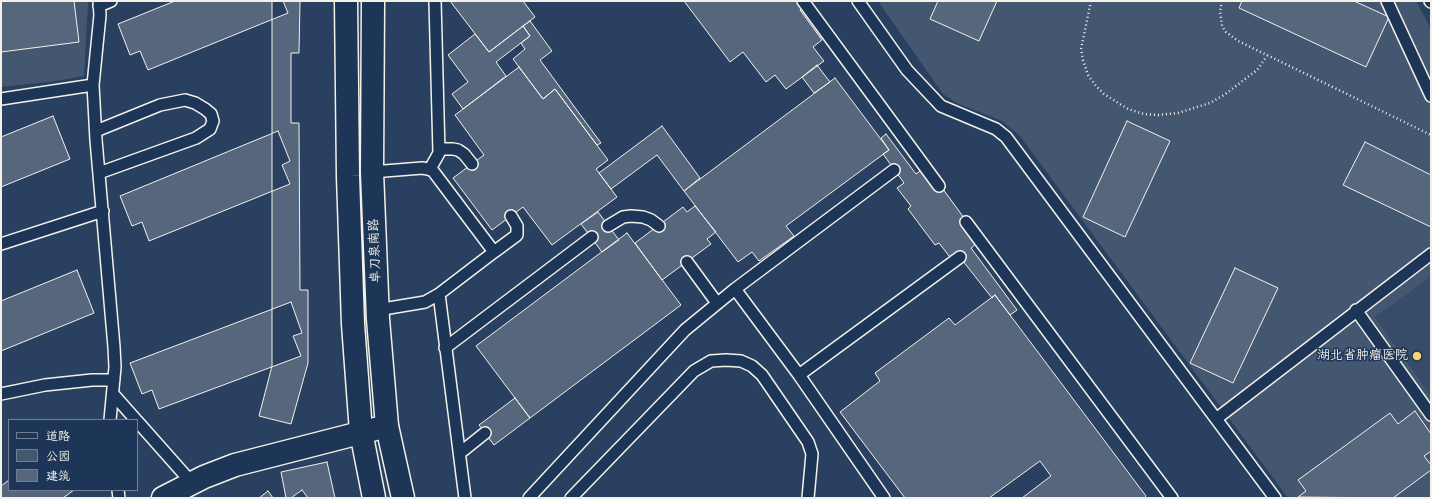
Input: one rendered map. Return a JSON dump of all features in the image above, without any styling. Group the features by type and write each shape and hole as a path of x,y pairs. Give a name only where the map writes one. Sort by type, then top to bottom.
{"street":[{"name":"卓刀泉南路","path":"346,1 348,176 353,316 361,432 365,460 374,498"},
{"name":"卓刀泉南路","path":"373,1 372,172 377,310 387,426 404,498"},
{"path":"163,498 192,483 235,465 387,426"}],"lane":[{"path":"110,419 114,380 114,347 93,86 100,15 99,3 111,1"},
{"path":"430,170 438,156 439,149 435,1"},
{"path":"803,1 939,186"},
{"path":"858,1 908,70 941,106 996,129 1006,137 1275,498"},
{"path":"1387,1 1431,96"},
{"path":"1,99 93,86"},
{"path":"96,131 160,105 185,100 195,103 205,109 211,114 213,121 210,129 196,138 99,173"},
{"path":"439,149 458,150 464,154 472,164"},
{"path":"906,162 915,155"},
{"path":"372,172 422,168 433,171 494,252"},
{"path":"529,498 685,330 735,289 894,170"},
{"path":"1,244 103,211"},
{"path":"377,310 425,302 439,294 517,235 517,226 511,216"},
{"path":"608,226 623,217 631,216 643,217 651,220 659,226"},
{"path":"966,222 976,245 1172,498"},
{"path":"445,348 592,237"},
{"path":"1216,419 1356,310 1431,254"},
{"path":"799,375 960,257"},
{"path":"686,262 717,303"},
{"path":"735,289 799,375 884,498"},
{"path":"439,294 465,498"},
{"path":"1356,310 1431,415"},
{"path":"571,498 694,371 711,361 726,360 741,361 752,366 762,375 808,442 812,454 808,498"},
{"path":"1,394 45,385 92,380 114,380"},
{"path":"112,394 135,419"},
{"path":"138,422 192,483"},
{"path":"460,453 485,433"}],"path":[{"path":"1090,1 1081,49 1088,74 1096,86 1104,94 1128,109 1144,114 1158,115 1178,113 1210,103 1224,95 1257,70 1267,56"},
{"path":"1222,1 1220,11 1222,26 1226,32 1238,42 1431,134"}],"shaded area":[{"name":"湖北省肿瘤医院","path":"1431,277 1431,396 1375,317"}],"green space":[{"path":"1,1 87,1 84,76 49,82 1,87"},
{"path":"878,1 1416,1 1431,29 1431,277 1375,317 1431,396 1431,498 1288,498 1020,136 1002,121 957,103 943,94"}],"building":[{"path":"1,1 74,1 79,42 1,52"},
{"path":"175,1 283,1 288,13 148,70 140,51 130,55 118,24"},
{"path":"272,1 300,1 299,53 291,53 291,123 299,123 300,290 308,290 308,363 291,424 259,416 272,366"},
{"path":"450,1 523,1 535,17 489,52"},
{"path":"684,1 800,1 804,7 800,10 822,40 813,47 824,61 786,89 775,75 766,82 743,52 730,62"},
{"path":"938,1 997,1 979,41 930,19"},
{"path":"1242,1 1354,1 1389,17 1366,67 1239,8"},
{"path":"530,21 552,51 540,60 601,143 597,145 555,89 543,99 513,59 525,49 521,43 530,36 523,26"},
{"path":"523,26 530,36 496,62 506,76 463,109 452,94 468,82 448,55 475,34 489,52"},
{"path":"817,65 830,82 814,93 802,77"},
{"path":"519,67 543,99 555,89 608,160 596,169 617,197 552,245 523,207 492,230 453,178 484,155 455,115"},
{"path":"835,78 889,150 786,226 794,236 759,261 752,252 738,262 684,191"},
{"path":"53,116 70,159 1,187 1,137"},
{"path":"1127,121 1170,141 1125,237 1083,217"},
{"path":"662,126 700,178 684,191 657,155 611,189 599,173"},
{"path":"278,131 290,161 282,165 290,184 149,241 142,222 132,226 120,196"},
{"path":"886,134 916,174 923,169 940,185 967,222 977,243 971,248 1017,310 1010,315 995,295 992,298 959,256 953,261 939,243 935,245 908,209 911,206 897,188 904,183 883,154 889,150 881,138"},
{"path":"1365,142 1431,175 1431,227 1343,185"},
{"path":"695,206 716,232 707,239 711,244 662,280 635,243 683,207 687,212"},
{"path":"598,212 619,240 602,252 581,224"},
{"path":"627,233 681,305 530,418 476,346"},
{"path":"1235,268 1278,288 1233,383 1190,363"},
{"path":"77,270 94,313 1,351 1,301"},
{"path":"995,295 1146,496 1144,498 1022,498 1051,476 1040,461 989,498 905,498 840,412 880,381 875,373 949,318 955,325"},
{"path":"291,302 302,333 293,336 301,356 159,409 152,390 142,394 130,363"},
{"path":"515,398 530,418 494,445 479,425"},
{"path":"1415,411 1431,434 1431,451 1424,456 1431,465 1431,470 1393,498 1298,497 1306,491 1298,480 1390,413 1398,424"},
{"path":"327,462 335,498 286,498 281,472"},
{"path":"8,481 8,491 73,491 63,498 1,498 1,486"},
{"path":"302,490 308,498 291,498"},
{"path":"268,491 273,498 259,498"}],"place":[{"name":"湖北省肿瘤医院","path":"1417,356"}]}
